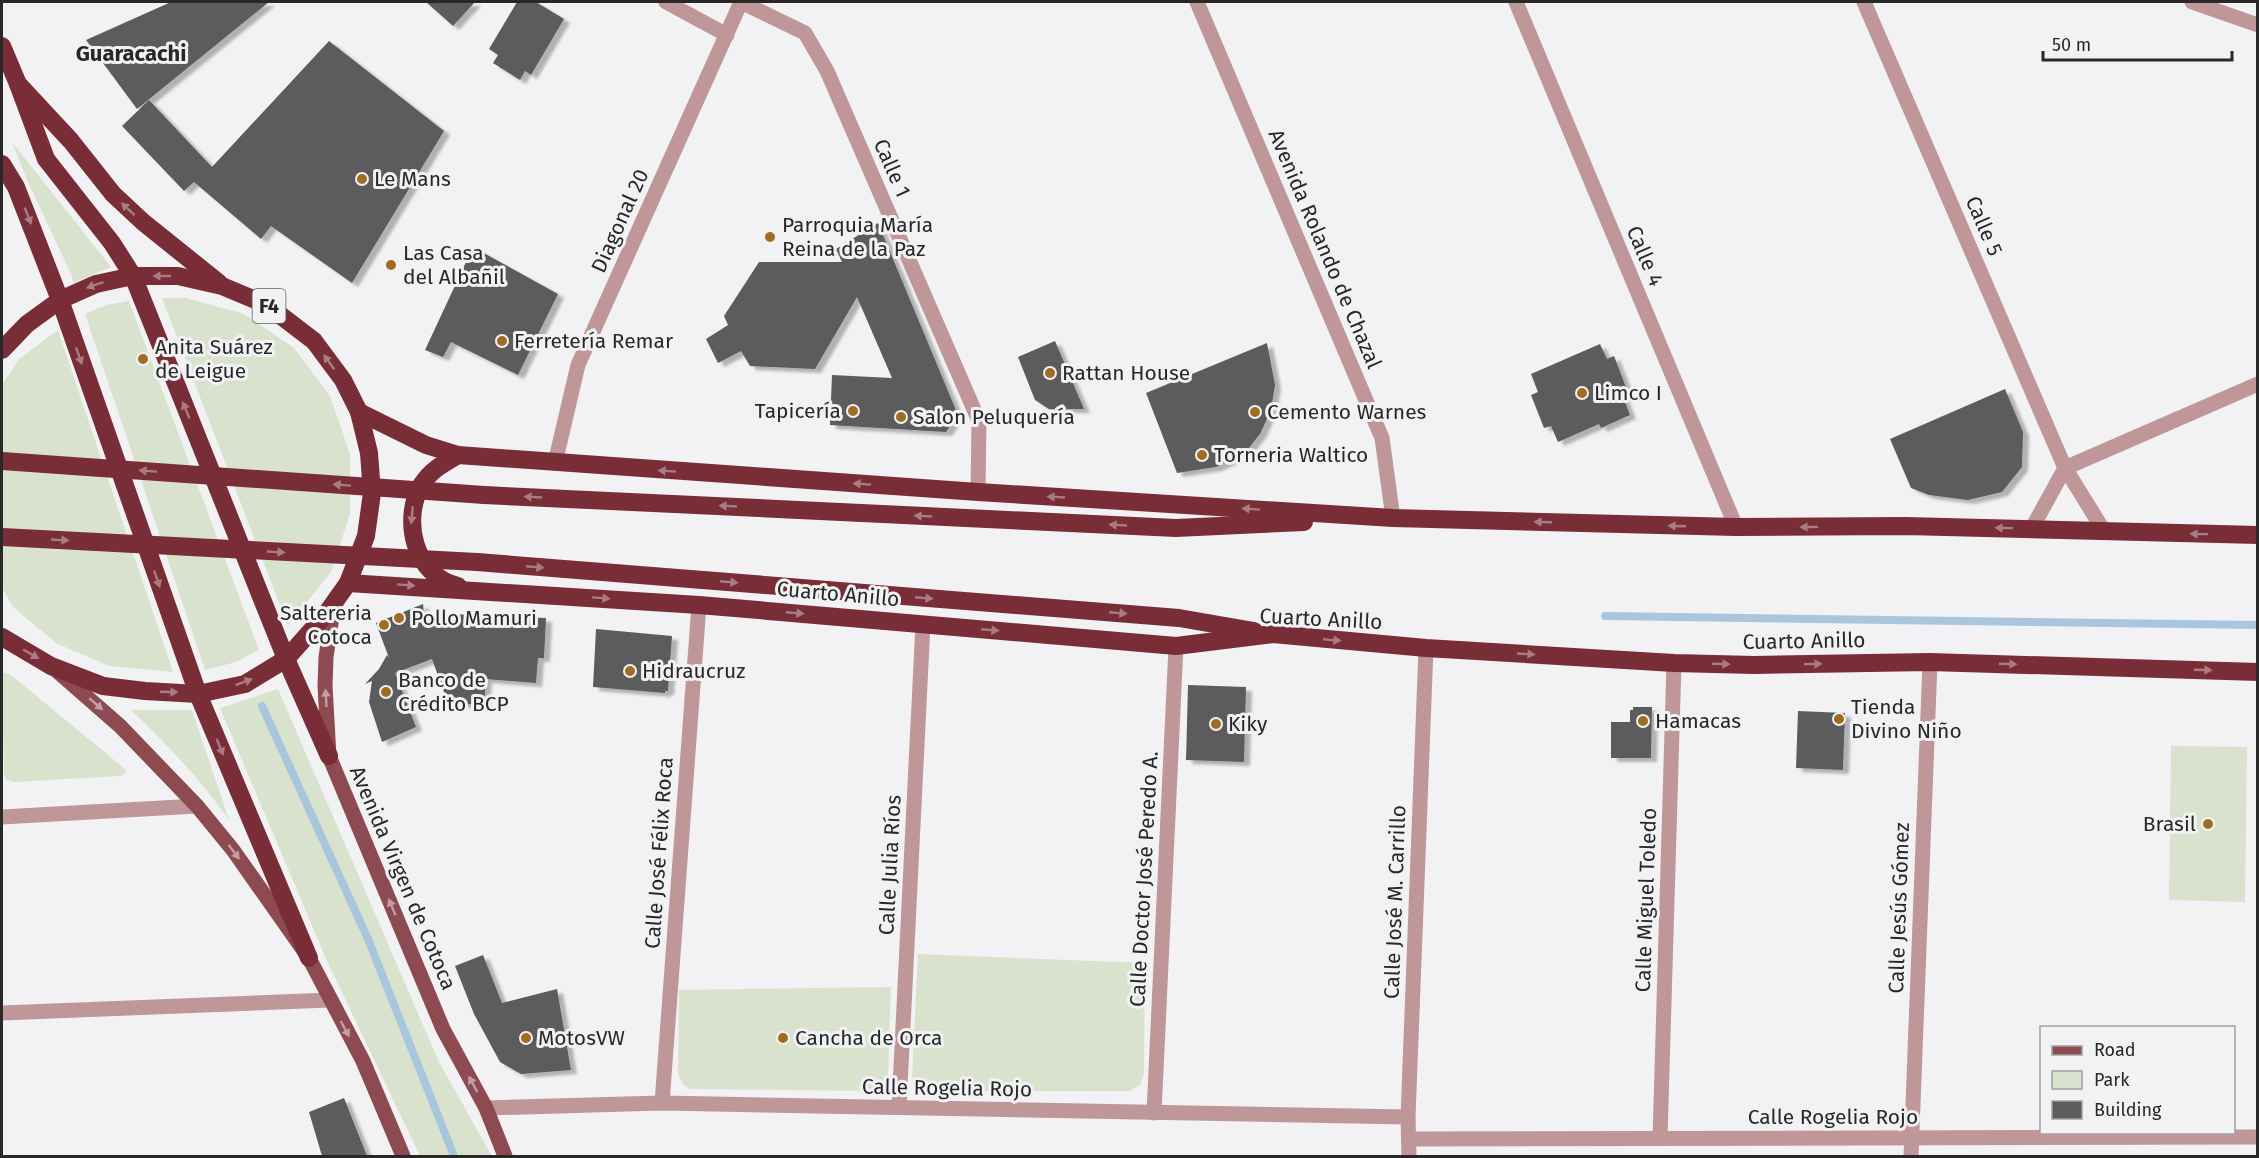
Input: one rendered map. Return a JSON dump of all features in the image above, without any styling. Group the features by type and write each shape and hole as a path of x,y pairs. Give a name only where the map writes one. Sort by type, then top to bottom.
{"highway":[{"name":"F4","path":"2,46 18,84 71,141 112,194 222,286"},
{"path":"18,84 46,159 112,243 132,276 286,659 329,756"},
{"path":"2,164 16,187 60,300 198,694 309,958"},
{"name":"F4","path":"2,350 27,324 60,300 96,284 132,276 178,276 222,286 267,305 314,341 343,380 359,412 369,453 372,493 366,536 348,583 286,659 245,684 198,694 104,687 51,666 4,636"},
{"path":"359,412 426,446 458,455 978,492 1393,518 1736,527 2032,528 2258,535"},
{"path":"458,455 438,466 423,483 413,503 411,527 417,550 430,570 449,584 475,590"},
{"path":"2,461 484,495 1176,528 1393,518"},
{"path":"2,537 477,562 1179,618 1273,634"},
{"name":"Cuarto Anillo","path":"348,583 699,605 1176,646 1273,634 1426,648 1674,663 1755,665 1930,662 2258,672"}],"main road":[{"name":"Avenida Virgen de Cotoca","path":"335,601 326,657 325,686 329,756 443,1029 486,1108 505,1156"},
{"path":"51,666 120,726 196,806 233,850 309,958 363,1061 403,1156"}],"street":[{"path":"666,2 727,35"},
{"name":"Diagonal 20","path":"555,463 578,365 741,2"},
{"name":"Calle 1","path":"741,2 805,33 827,71 979,421 978,492"},
{"name":"Avenida Rolando de Chazal","path":"1197,2 1382,438 1393,518"},
{"name":"Calle 4","path":"1516,2 1736,527"},
{"name":"Calle 5","path":"1864,2 2066,468 2104,531"},
{"path":"2192,2 2258,25"},
{"path":"2032,528 2066,468 2258,384"},
{"name":"Calle José Félix Roca","path":"662,1103 699,605"},
{"name":"Calle Julia Ríos","path":"898,1107 923,624"},
{"name":"Calle Doctor José Peredo A.","path":"1154,1113 1176,646"},
{"name":"Calle José M. Carrillo","path":"1409,1156 1408,1117 1426,648"},
{"name":"Calle Jesús Gómez","path":"1911,1156 1930,662"},
{"name":"Calle Miguel Toledo","path":"1660,1138 1674,663"},
{"path":"2,817 196,806"},
{"path":"2,1012 330,1000"},
{"name":"Calle Rogelia Rojo","path":"486,1108 662,1103 1408,1117"},
{"name":"Calle Rogelia Rojo","path":"1409,1139 2258,1137"}],"green space":[{"path":"12,142 111,267 73,283 72,276 27,180"},
{"path":"162,298 186,298 244,314 294,348 330,396 350,454 350,514 331,572 288,626"},
{"path":"129,301 259,650 236,662 205,670 85,314 106,305"},
{"path":"58,330 173,672 109,666 56,643 13,607 2,588 2,385 19,359"},
{"path":"3,672 11,675 125,769 126,773 120,776 15,782 7,780 4,775"},
{"path":"278,689 439,1062 492,1156 420,1156 327,961 220,708"},
{"path":"131,710 192,710 229,820 183,762"},
{"name":"Brasil","path":"2171,746 2247,747 2245,902 2169,900"},
{"path":"918,954 1145,963 1144,1074 1140,1085 1130,1091 924,1091 915,1086 912,1077"},
{"path":"891,987 888,1077 875,1091 690,1089 683,1084 678,1074 679,990"}],"building":[{"path":"171,2 269,2 137,109 86,40"},
{"path":"426,2 475,2 453,26"},
{"path":"517,2 536,2 564,19 531,75 525,71 520,80 493,63 498,55 489,49"},
{"path":"329,41 444,131 352,283 271,226 261,239 194,182 184,191 122,126 149,100 212,167"},
{"path":"878,223 958,415 946,432 830,425 832,375 892,378 857,297 815,369 750,366 741,351 718,363 706,339 728,325 724,316 759,262 842,262 836,249"},
{"path":"473,247 558,294 518,375 451,342 443,357 425,350"},
{"path":"1055,341 1084,409 1049,409 1035,400 1018,357"},
{"path":"1267,343 1275,385 1271,410 1260,434 1244,454 1216,467 1177,473 1146,393"},
{"name":"Limco I","path":"1600,344 1607,359 1614,356 1629,395 1623,397 1630,415 1601,428 1599,424 1558,442 1551,426 1544,428 1531,395 1538,392 1531,374"},
{"path":"2005,389 2023,432 2022,467 2002,492 1968,500 1929,495 1911,488 1890,439"},
{"path":"423,604 424,613 546,618 544,658 538,658 536,683 486,679 484,705 448,703 432,659 395,673 416,727 382,742 369,702 372,681 365,684 379,669 387,655 389,658 376,623"},
{"name":"Hidraucruz","path":"596,629 672,636 668,691 665,693 593,687"},
{"name":"Kiky","path":"1188,685 1246,687 1244,762 1186,760"},
{"path":"1633,707 1652,707 1651,758 1611,758 1611,722 1630,722 1630,710 1633,710"},
{"path":"1798,711 1845,713 1843,770 1796,768"},
{"name":"MotosVW","path":"483,955 502,1003 557,989 571,1070 521,1074 500,1062 474,1014 455,966"},
{"path":"344,1098 367,1156 322,1156 309,1112"}],"waterway":[{"path":"1605,616 2258,625"},
{"path":"262,706 368,939 454,1156"}],"place":[{"name":"Le Mans","path":"362,179"},
{"name":"Parroquia María Reina de la Paz","path":"770,237"},
{"name":"Las Casa del Albañil","path":"391,265"},
{"name":"Ferretería Remar","path":"502,341"},
{"name":"Anita Suárez de Leigue","path":"143,359"},
{"name":"Rattan House","path":"1050,373"},
{"name":"Limco I","path":"1582,393"},
{"name":"Tapicería","path":"853,411"},
{"name":"Cemento Warnes","path":"1255,412"},
{"name":"Salon Peluquería","path":"901,417"},
{"name":"Torneria Waltico","path":"1202,455"},
{"name":"Pollo Mamuri","path":"399,618"},
{"name":"Saltereria Cotoca","path":"384,625"},
{"name":"Hidraucruz","path":"630,671"},
{"name":"Banco de Crédito BCP","path":"386,692"},
{"name":"Tienda Divino Niño","path":"1839,719"},
{"name":"Hamacas","path":"1643,721"},
{"name":"Kiky","path":"1216,724"},
{"name":"Brasil","path":"2208,824"},
{"name":"MotosVW","path":"526,1038"},
{"name":"Cancha de Orca","path":"783,1038"}],"district":[{"name":"Guaracachi","path":"131,53"}]}
